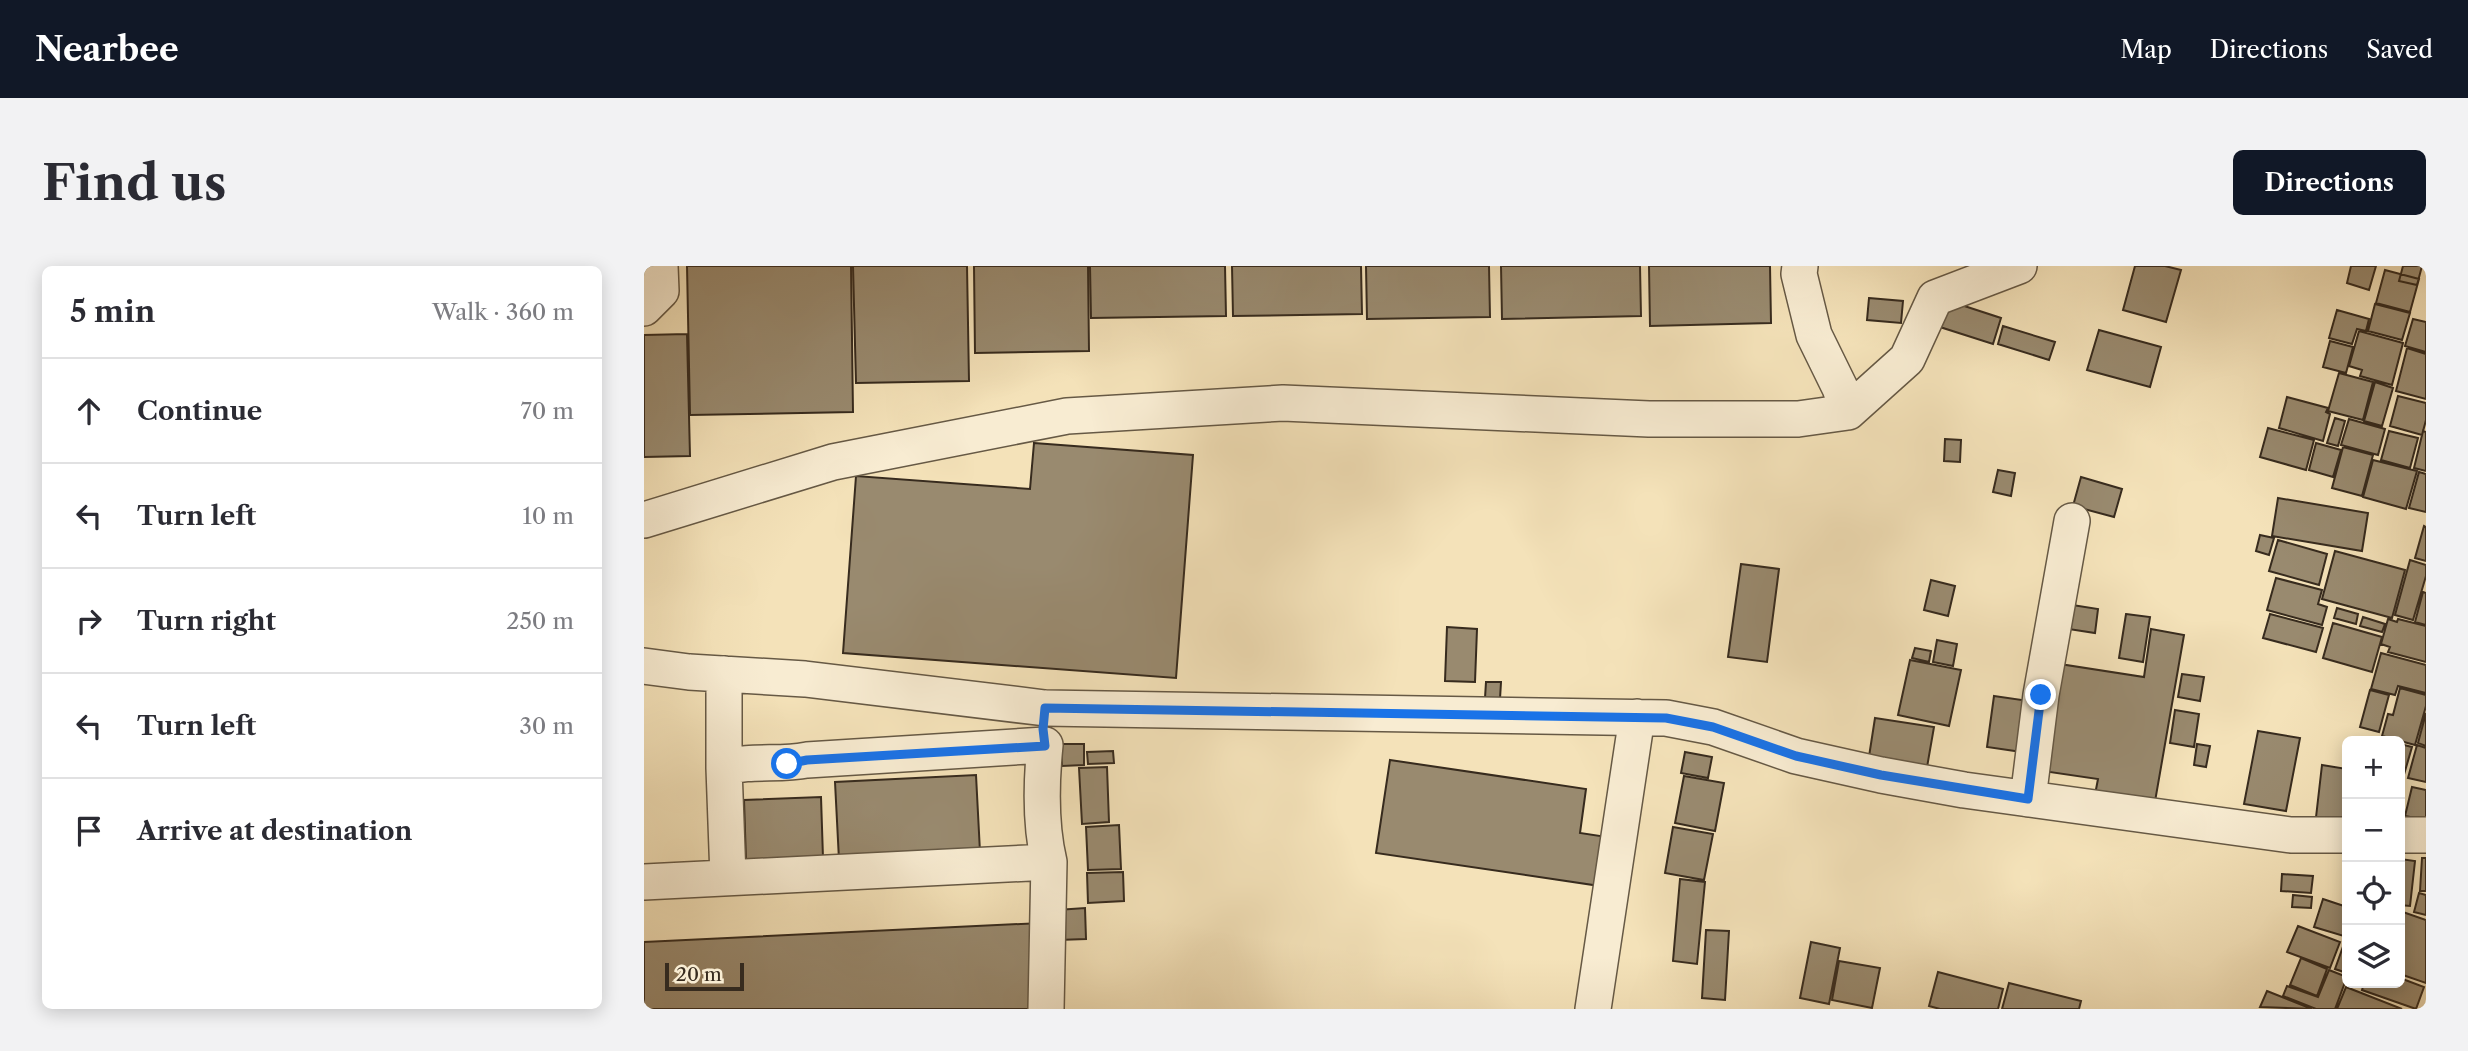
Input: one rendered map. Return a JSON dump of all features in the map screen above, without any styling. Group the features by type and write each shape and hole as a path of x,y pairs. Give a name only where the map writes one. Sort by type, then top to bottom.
{"street":[{"path":"644,308 661,291 660,266"},
{"path":"1800,266 1799,274 1814,335 1840,388 1847,412"},
{"path":"644,520 833,462 1067,416 1283,402 1649,419 1798,419 1847,412 1907,359 1935,298 2018,266"},
{"path":"2028,799 2041,695 2072,520"},
{"path":"644,666 805,679 1045,708 1666,718 1713,727 1796,756 1881,775 2028,799 2291,835 2342,835"},
{"path":"724,674 728,877"},
{"path":"1045,708 1045,746 1041,778 1044,841 1049,862 1046,1009"},
{"path":"1593,1009 1637,718"},
{"path":"724,768 741,763 787,764 807,760 1045,746"},
{"path":"2405,835 2426,835"},
{"path":"644,882 1049,862"}],"building":[{"path":"687,266 851,266 853,412 690,415"},
{"path":"853,266 967,266 969,381 856,383"},
{"path":"974,266 1088,266 1089,351 975,353"},
{"path":"1090,266 1225,266 1226,316 1091,318"},
{"path":"1232,266 1361,266 1362,314 1233,316"},
{"path":"1366,266 1489,266 1490,317 1367,319"},
{"path":"1501,266 1640,266 1641,316 1502,319"},
{"path":"1649,266 1770,266 1771,323 1650,326"},
{"path":"2135,266 2165,266 2181,270 2166,322 2123,310"},
{"path":"2351,266 2376,266 2369,290 2347,283"},
{"path":"2403,266 2422,266 2417,285 2399,281"},
{"path":"2385,270 2419,279 2410,312 2376,303"},
{"path":"1869,298 1903,301 1901,323 1867,320"},
{"path":"1949,301 2001,318 1993,344 1940,327"},
{"path":"2375,304 2410,313 2402,340 2368,331"},
{"path":"2337,310 2369,319 2366,331 2357,329 2352,344 2329,338"},
{"path":"2413,319 2426,322 2426,352 2405,346"},
{"path":"2003,326 2055,342 2049,360 1998,344"},
{"path":"2099,330 2161,347 2150,387 2087,370"},
{"path":"2359,331 2403,343 2392,385 2360,376 2362,370 2349,366"},
{"path":"687,334 690,456 644,457 644,335"},
{"path":"2330,341 2353,347 2346,373 2323,367"},
{"path":"2407,348 2426,354 2426,399 2396,391"},
{"path":"2339,373 2373,382 2363,420 2328,411"},
{"path":"2375,382 2393,388 2382,426 2364,421"},
{"path":"2398,396 2426,403 2426,420 2422,435 2390,426"},
{"path":"2287,397 2328,408 2326,412 2330,414 2323,441 2279,428"},
{"path":"2335,418 2345,421 2338,446 2327,443"},
{"path":"2349,419 2385,429 2378,455 2341,445"},
{"path":"2268,428 2314,440 2306,470 2260,457"},
{"path":"2389,431 2418,438 2410,468 2381,460"},
{"path":"2423,431 2426,432 2426,471 2414,468"},
{"path":"1945,439 1961,440 1960,462 1944,461"},
{"path":"1034,443 1193,455 1176,678 843,653 856,476 1030,489"},
{"path":"2316,443 2341,450 2333,477 2309,470"},
{"path":"2343,447 2373,455 2362,496 2332,488"},
{"path":"2373,460 2417,471 2406,509 2363,497"},
{"path":"1998,470 2015,473 2011,496 1993,492"},
{"path":"2419,472 2426,474 2426,512 2409,508"},
{"path":"2081,477 2122,489 2114,517 2073,506"},
{"path":"2278,498 2368,513 2362,551 2272,536"},
{"path":"2424,526 2426,527 2426,561 2415,558"},
{"path":"2260,535 2274,538 2269,555 2256,551"},
{"path":"2278,540 2327,554 2319,585 2269,571"},
{"path":"2335,551 2405,570 2392,618 2322,599"},
{"path":"2410,560 2426,565 2426,576 2413,620 2395,615"},
{"path":"1741,564 1779,569 1767,662 1728,657"},
{"path":"2276,578 2322,590 2318,604 2327,607 2322,625 2267,610"},
{"path":"1931,580 1955,586 1948,616 1924,610"},
{"path":"2423,592 2426,593 2426,625 2415,622"},
{"path":"2066,604 2098,609 2095,633 2062,628"},
{"path":"2337,608 2358,614 2356,624 2334,618"},
{"path":"2126,614 2150,617 2143,662 2119,658"},
{"path":"2270,614 2323,628 2316,652 2263,638"},
{"path":"2363,617 2385,624 2382,632 2360,626"},
{"path":"2388,619 2426,626 2426,662 2388,652 2390,647 2381,644"},
{"path":"2333,623 2382,637 2372,672 2323,658"},
{"path":"1447,627 1477,629 1475,682 1445,681"},
{"path":"2151,629 2184,635 2153,813 2093,805 2098,779 2036,770 2053,663 2144,677"},
{"path":"1937,640 1957,644 1953,666 1933,662"},
{"path":"1915,648 1931,651 1929,662 1912,658"},
{"path":"2381,653 2426,665 2426,693 2398,686 2395,695 2371,689"},
{"path":"1910,660 1961,670 1949,726 1898,715"},
{"path":"2182,674 2204,677 2200,701 2178,697"},
{"path":"1486,682 1501,682 1500,699 1485,698"},
{"path":"2400,688 2426,695 2426,706 2415,745 2405,742 2405,736 2382,736 2388,714 2393,715"},
{"path":"2370,690 2389,695 2379,732 2360,727"},
{"path":"1994,696 2029,701 2022,752 1987,747"},
{"path":"2175,710 2199,714 2194,747 2170,743"},
{"path":"2426,713 2426,746 2418,743"},
{"path":"1875,718 1934,727 1926,773 1868,763"},
{"path":"2258,731 2300,738 2286,811 2244,804"},
{"path":"1061,744 1084,744 1084,765 1062,766"},
{"path":"2197,744 2210,746 2206,767 2194,765"},
{"path":"2405,745 2412,747 2405,771"},
{"path":"2417,745 2426,748 2426,782 2408,778"},
{"path":"1113,751 1114,763 1088,764 1087,752"},
{"path":"1685,752 1712,757 1708,778 1681,773"},
{"path":"1390,760 1586,789 1580,833 1607,837 1600,886 1376,853"},
{"path":"2322,765 2342,768 2342,823 2315,826"},
{"path":"1107,767 1109,822 1082,824 1079,768"},
{"path":"976,775 980,852 839,860 835,782"},
{"path":"1684,776 1724,783 1715,831 1675,823"},
{"path":"2412,787 2426,790 2426,820 2405,816"},
{"path":"821,797 823,858 746,861 744,800"},
{"path":"1119,825 1121,869 1088,870 1086,827"},
{"path":"1673,827 1713,834 1704,880 1665,873"},
{"path":"2422,858 2426,858 2426,891 2420,891"},
{"path":"2405,860 2415,861 2410,906 2405,906"},
{"path":"1123,872 1124,901 1088,903 1087,873"},
{"path":"2282,874 2313,876 2311,893 2281,891"},
{"path":"1680,879 1705,882 1697,964 1673,961"},
{"path":"2419,893 2426,895 2426,915 2414,912"},
{"path":"2293,895 2312,897 2311,908 2292,907"},
{"path":"2323,899 2342,905 2342,935 2314,927"},
{"path":"1085,908 1086,939 1058,940 1057,910"},
{"path":"2405,913 2426,920 2426,983 2405,976"},
{"path":"1041,923 1032,1009 644,1009 644,942"},
{"path":"2298,926 2340,942 2330,968 2287,952"},
{"path":"1706,930 1729,931 1725,1000 1702,998"},
{"path":"1811,942 1840,948 1829,1004 1800,998"},
{"path":"2342,949 2342,971 2335,969"},
{"path":"2301,958 2327,969 2317,996 2290,985"},
{"path":"1839,961 1880,968 1872,1008 1832,1000"},
{"path":"2329,970 2342,975 2343,988 2335,1009 2316,1009 2283,996 2287,986 2318,997"},
{"path":"1938,972 2003,989 1998,1009 1940,1009 1929,1006"},
{"path":"2405,980 2424,987 2416,1009 2362,990 2405,988"},
{"path":"2009,983 2081,1001 2079,1009 2002,1009"},
{"path":"2346,988 2349,988 2402,1009 2337,1009"},
{"path":"2267,991 2312,1009 2260,1007"}],"route":[{"path":"787,764 807,760 1045,746 1045,708 1666,718 1713,727 1796,756 1881,775 2028,799 2041,695"}]}
